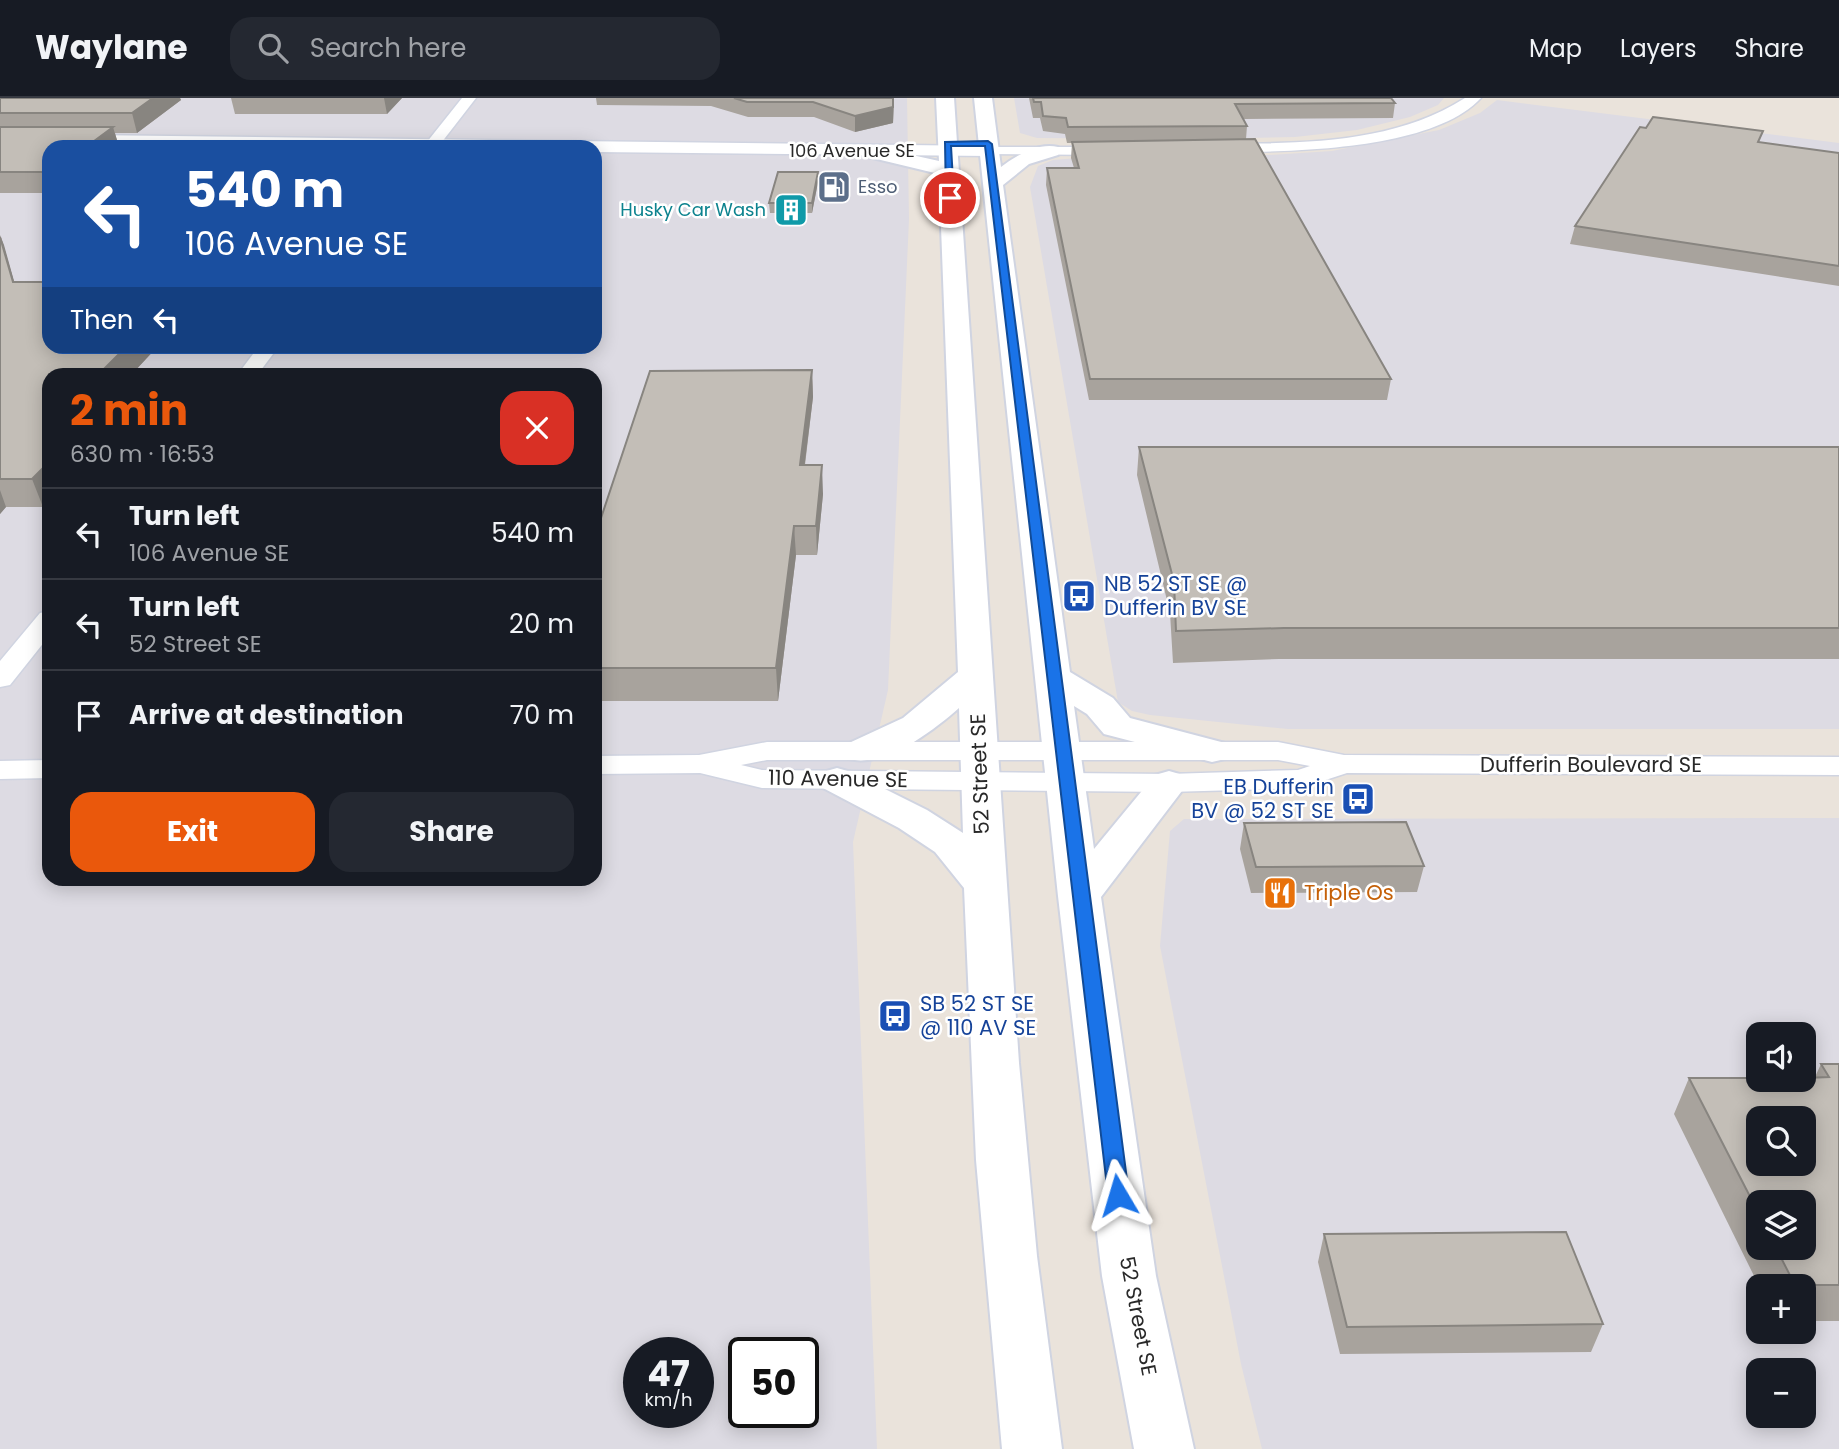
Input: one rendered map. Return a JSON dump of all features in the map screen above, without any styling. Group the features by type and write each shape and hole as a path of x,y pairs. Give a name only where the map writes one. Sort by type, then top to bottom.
{"main road":[{"name":"52 Street SE","path":"983,98 1063,767 1129,1276 1164,1449"},
{"name":"52 Street SE","path":"946,107 976,675 984,884 1016,1334 1032,1449"},
{"path":"888,144 928,131 946,107"},
{"path":"867,151 919,161 948,155"},
{"path":"993,183 1023,160 1051,151"},
{"path":"976,675 916,726 849,766 914,819 949,843 984,884"},
{"path":"1052,677 1100,706 1117,726 1212,751"},
{"path":"1079,896 1169,783"}],"street":[{"path":"435,140 469,98"},
{"path":"1201,148 1290,146 1389,134 1457,111 1474,98"},
{"name":"106 Avenue SE","path":"0,139 61,140"},
{"name":"106 Avenue SE","path":"715,148 888,144 948,155 989,147"},
{"name":"106 Avenue SE","path":"602,147 867,151"},
{"path":"989,147 1125,148 1051,151 989,147"},
{"path":"253,368 264,354"},
{"path":"0,679 42,628"},
{"name":"Dufferin Boulevard SE","path":"979,767 1063,767 1212,751 1278,751 1343,764 1839,766"},
{"name":"110 Avenue SE","path":"602,765 699,764 762,779 849,766 979,767"},
{"name":"Dufferin Boulevard SE","path":"1063,767 1169,783 1301,779 1343,764"},
{"path":"0,770 42,769"}],"shaded area":[{"path":"0,98 907,98 909,219 888,690 853,842 877,1449 0,1449"},
{"path":"1014,98 1444,98 1438,105 1410,117 1357,130 1295,137 1192,139 1037,138 1020,133"},
{"path":"1497,100 1839,143 1839,729 1288,729 1150,715 1132,711 1118,702 1030,187 1038,166 1053,160 1078,158 1253,156 1332,151 1439,130 1480,113"},
{"path":"1839,818 1839,1449 1262,1449 1241,1364 1160,946 1170,831 1184,819"}],"building":[{"path":"0,98 153,98 132,113 0,113"},
{"path":"734,98 893,98 893,107 855,116 813,102 747,102"},
{"path":"1033,98 1391,98 1395,103 1235,104 1247,126 1068,127 1066,118 1043,116 1041,102 1034,102"},
{"path":"1653,117 1763,131 1758,142 1839,153 1839,266 1575,226 1640,127 1646,128"},
{"path":"0,127 113,127 95,140 42,140 42,172 0,172"},
{"path":"1255,139 1391,379 1090,379 1047,168 1079,168 1072,142"},
{"path":"778,172 818,172 812,203 769,203"},
{"path":"0,237 13,282 42,282 42,354 119,354 105,368 42,368 42,469 32,479 0,479"},
{"path":"812,370 800,465 822,465 816,526 794,526 776,668 602,668 602,515 650,371"},
{"path":"1139,447 1839,447 1839,628 1284,628 1176,631 1174,582"},
{"path":"1406,822 1424,866 1256,867 1244,823"},
{"path":"1821,1064 1839,1064 1839,1285 1816,1285 1816,1274 1789,1274 1782,1260 1816,1260 1816,1190 1747,1190 1689,1078 1746,1078 1746,1092 1816,1092 1816,1078 1829,1077"},
{"path":"1566,1232 1603,1324 1347,1327 1324,1234"}],"place":[{"name":"Esso","path":"834,187"},
{"name":"Husky Car Wash","path":"791,210"},
{"name":"NB 52 ST SE @ Dufferin BV SE","path":"1079,596"},
{"name":"EB Dufferin BV @ 52 ST SE","path":"1358,799"},
{"name":"Triple Os","path":"1280,893"},
{"name":"SB 52 ST SE @ 110 AV SE","path":"895,1016"}],"route":[{"path":"950,198 947,144 988,144 1118,1195"}]}
